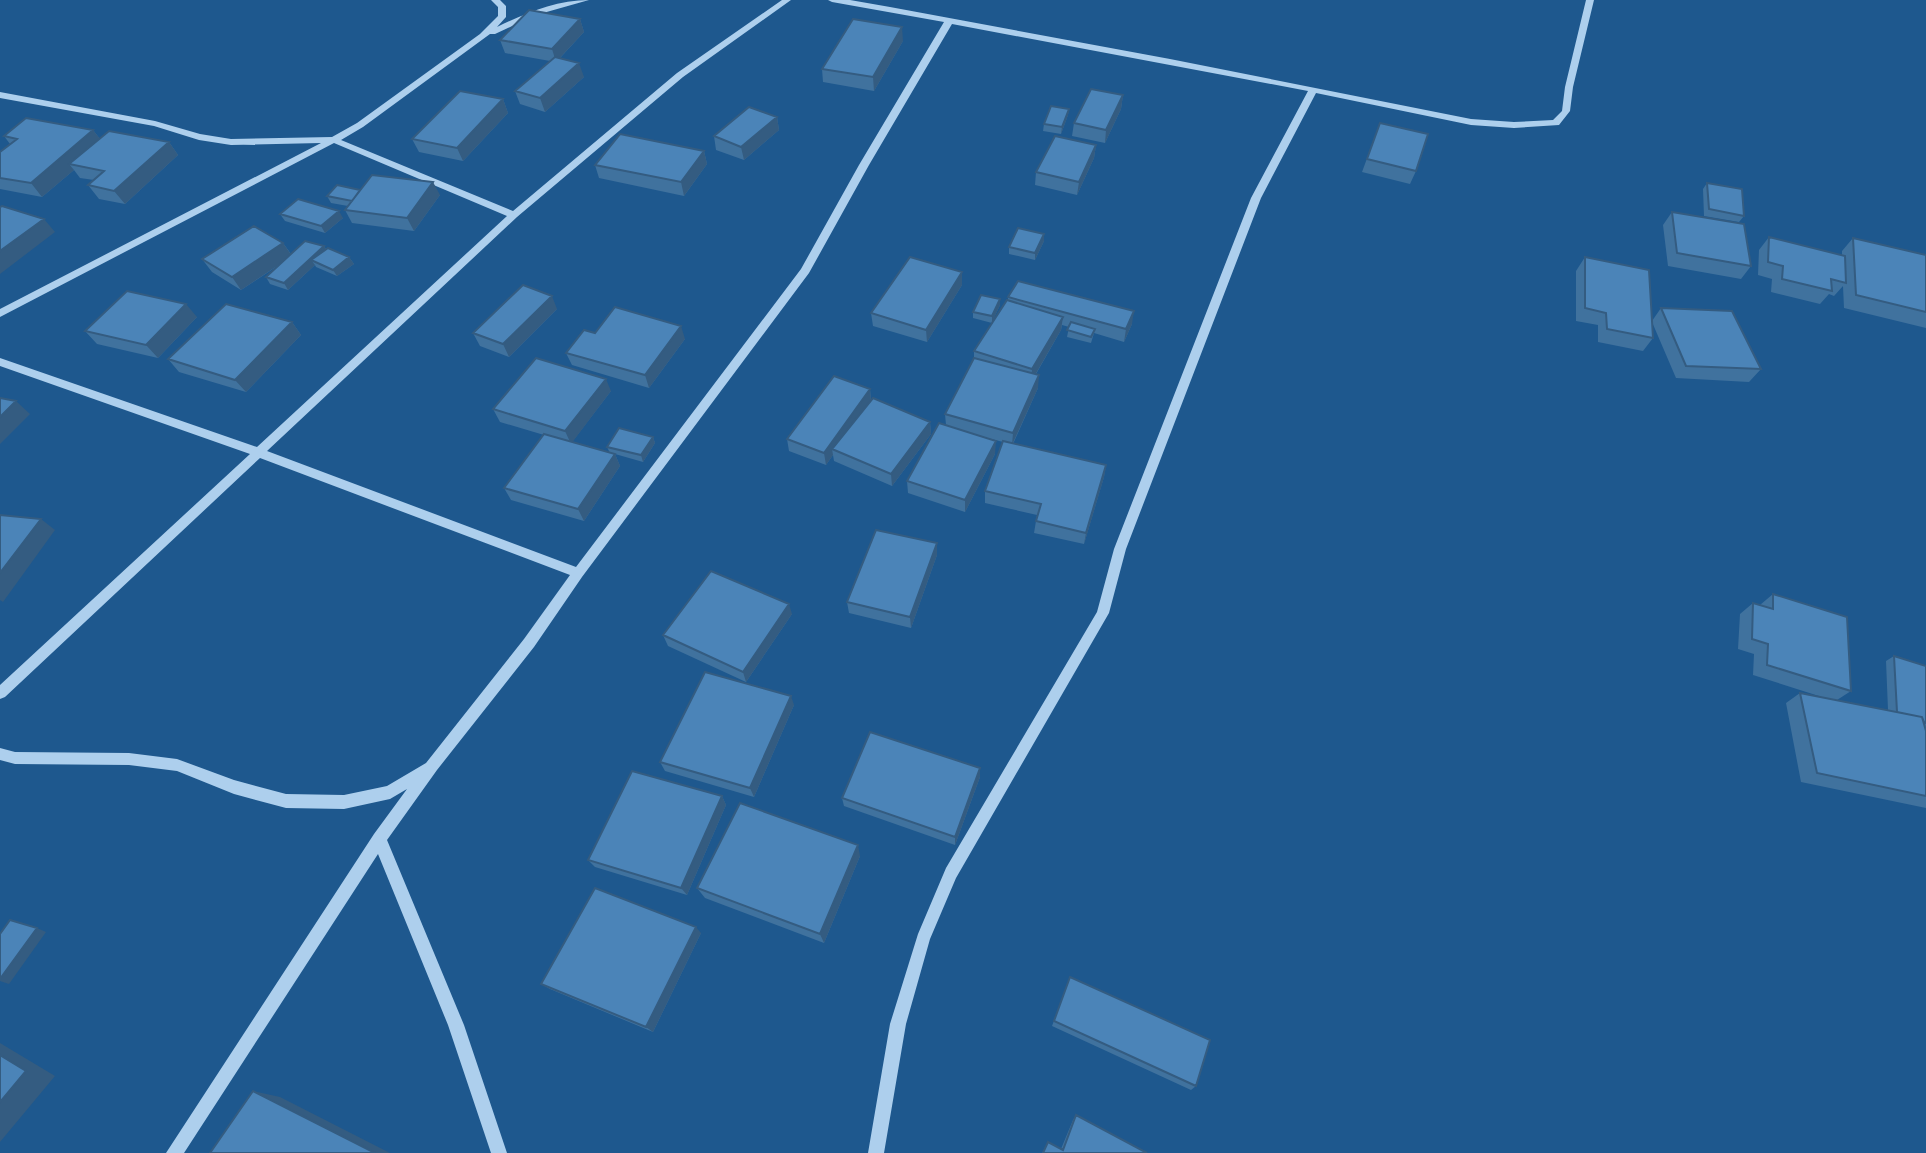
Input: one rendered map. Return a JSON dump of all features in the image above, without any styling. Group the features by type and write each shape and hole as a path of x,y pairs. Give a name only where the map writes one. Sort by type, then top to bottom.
{"street":[{"path":"0,313 360,125 483,36 502,17 502,6 495,0"},
{"path":"483,36 533,13 585,0"},
{"path":"0,693 514,215 680,75 788,0"},
{"path":"832,0 863,2 948,22 1141,54 1471,122 1514,125 1556,123 1566,111 1569,87 1590,0"},
{"path":"174,1153 379,839 432,765 529,643 578,572 805,271 864,164 948,22"},
{"path":"876,1153 898,1024 923,939 951,873 1103,613 1120,550 1256,198 1313,90"},
{"path":"0,95 231,142 334,140 514,215"},
{"path":"0,362 104,396 578,572"},
{"path":"0,754 15,758 129,759 177,765 234,787 286,801 309,802 344,802 390,792 432,765"},
{"path":"379,839 456,1025 499,1153"}],"building":[{"path":"529,10 580,19 552,49 500,40"},
{"path":"853,19 902,27 873,77 822,69"},
{"path":"555,57 579,63 540,98 515,91"},
{"path":"1091,89 1123,95 1106,130 1074,123"},
{"path":"460,91 503,99 457,148 412,139"},
{"path":"1051,106 1069,109 1062,127 1044,124"},
{"path":"749,107 777,117 741,147 714,136"},
{"path":"26,118 93,130 31,183 0,178 0,152 17,139 4,136"},
{"path":"1380,123 1428,134 1416,171 1367,159"},
{"path":"109,131 169,142 114,191 88,185 104,171 69,164"},
{"path":"620,134 704,151 681,182 595,165"},
{"path":"1055,136 1096,145 1079,182 1036,172"},
{"path":"372,175 433,182 407,218 345,210"},
{"path":"1707,183 1742,189 1744,216 1709,209"},
{"path":"337,185 360,190 352,201 327,196"},
{"path":"298,199 339,211 321,226 280,214"},
{"path":"0,207 44,219 0,251"},
{"path":"1672,212 1744,224 1751,266 1677,253"},
{"path":"254,226 283,243 232,277 202,259"},
{"path":"1018,228 1044,234 1035,253 1009,247"},
{"path":"1769,237 1845,256 1846,283 1831,279 1832,291 1782,279 1783,266 1768,262"},
{"path":"1853,238 1926,255 1926,312 1856,295"},
{"path":"305,241 324,246 284,283 266,277"},
{"path":"328,248 349,257 333,270 311,260"},
{"path":"910,257 962,272 926,330 871,313"},
{"path":"1585,257 1649,270 1653,338 1607,329 1606,313 1585,308"},
{"path":"1018,281 1134,311 1126,329 1008,297"},
{"path":"523,285 552,296 503,344 473,333"},
{"path":"127,291 186,304 146,345 85,331"},
{"path":"981,295 1000,299 992,316 973,312"},
{"path":"1007,300 1063,317 1032,369 974,351"},
{"path":"226,304 292,322 235,380 168,359"},
{"path":"615,307 681,326 645,375 566,353 584,330 595,333"},
{"path":"1661,308 1732,311 1761,369 1686,366"},
{"path":"1071,322 1095,329 1091,337 1067,330"},
{"path":"536,358 606,379 565,431 493,409"},
{"path":"974,358 1039,375 1013,433 945,414"},
{"path":"834,376 870,389 824,453 787,439"},
{"path":"0,398 16,401 0,417"},
{"path":"873,398 930,422 891,474 832,449"},
{"path":"939,423 996,441 965,500 907,481"},
{"path":"619,428 653,437 641,455 607,447"},
{"path":"544,434 615,454 578,509 504,488"},
{"path":"1003,441 1106,465 1086,533 1036,521 1041,504 985,491"},
{"path":"0,515 41,519 0,573"},
{"path":"876,530 937,543 910,617 847,602"},
{"path":"711,571 789,604 743,672 663,635"},
{"path":"1773,594 1847,617 1851,691 1767,665 1768,644 1752,639 1753,603 1773,609"},
{"path":"1894,656 1926,666 1926,723 1922,717 1897,712"},
{"path":"705,672 791,696 750,788 660,762"},
{"path":"1800,693 1922,717 1926,731 1926,796 1817,773"},
{"path":"870,732 980,768 955,837 842,798"},
{"path":"632,771 722,796 681,888 588,860"},
{"path":"740,803 858,845 820,934 697,888"},
{"path":"595,888 696,927 646,1027 541,984"},
{"path":"10,920 37,928 0,979 0,934"},
{"path":"1070,977 1210,1040 1196,1086 1054,1021"},
{"path":"0,1055 26,1071 0,1102"},
{"path":"253,1091 375,1153 210,1153"},
{"path":"1076,1115 1147,1153 1043,1153 1048,1142 1063,1150"}]}
